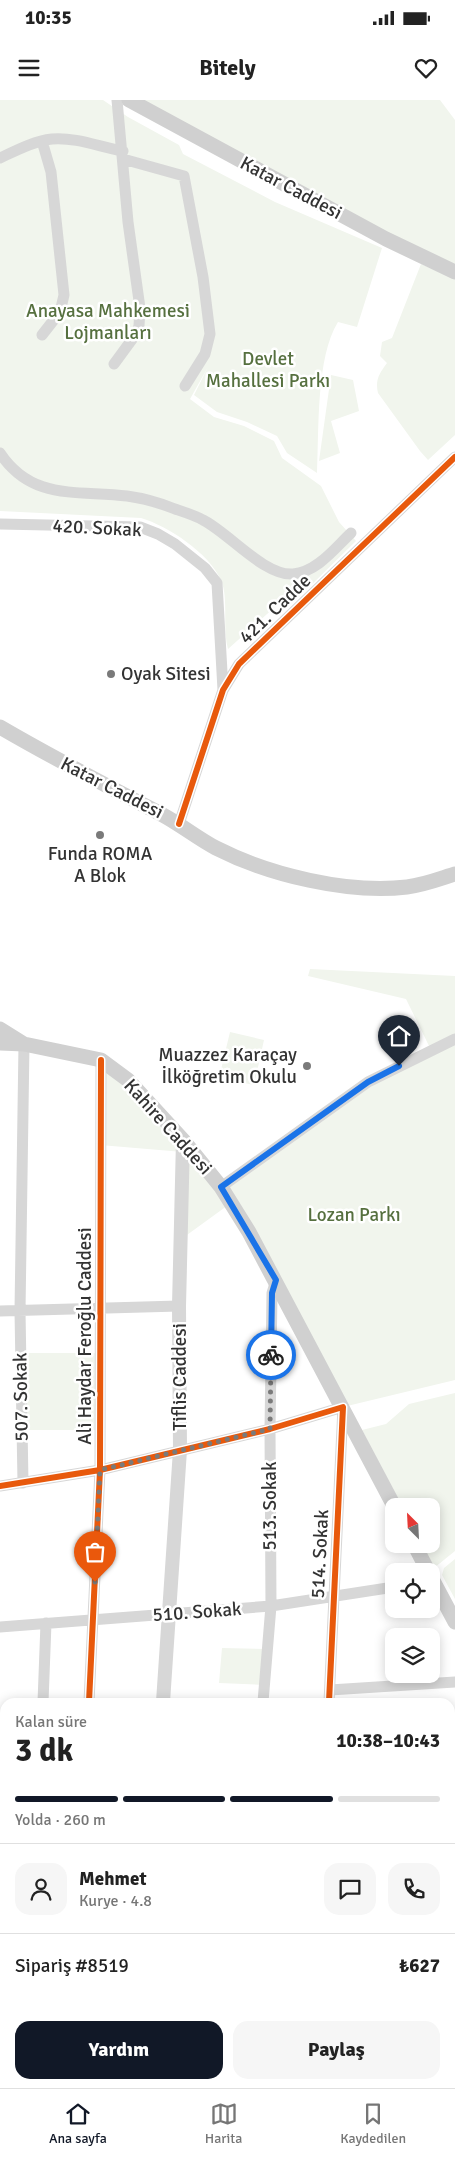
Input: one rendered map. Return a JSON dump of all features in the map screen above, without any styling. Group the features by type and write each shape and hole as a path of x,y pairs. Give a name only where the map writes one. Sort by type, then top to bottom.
{"main road":[{"name":"Katar Caddesi","path":"129,100 309,198 453,268"},
{"name":"Katar Caddesi","path":"0,727 179,824 214,847 251,863 289,875 372,888 407,887 455,874"},
{"name":"Kahire Caddesi","path":"1,1036 24,1044 101,1060 128,1080 183,1140 221,1187 276,1280 390,1498"},
{"path":"440,1594 455,1622"}],"street":[{"path":"114,364 136,334 139,326 140,308 128,222 118,100"},
{"path":"0,158 42,141 64,139 123,155 184,176 203,277 210,334 205,354 185,386"},
{"path":"42,141 51,172 64,295 60,312 42,335"},
{"path":"0,453 10,468 30,483 57,491 128,496 174,508 204,520 263,564 283,573 294,574 308,569 323,560 351,532"},
{"name":"421. Cadde","path":"179,824 223,690 239,664 455,457"},
{"name":"420. Sokak","path":"0,524 140,527 158,534 175,544 205,568 217,583 223,690"},
{"path":"221,1187 368,1082 455,1038"},
{"name":"507. Sokak","path":"23,1482 20,1311 24,1044"},
{"name":"Ali Haydar Feroğlu Caddesi","path":"89,1698 100,1470 101,1060"},
{"name":"Tiflis Caddesi","path":"163,1698 180,1450 179,1306 183,1140"},
{"name":"513. Sokak","path":"263,1698 271,1606 270,1429 272,1293 276,1280"},
{"path":"0,1311 179,1306"},
{"path":"0,1486 100,1470 270,1429 343,1407"},
{"name":"514. Sokak","path":"329,1698 343,1407"},
{"name":"510. Sokak","path":"0,1627 271,1606 385,1588"},
{"path":"43,1698 46,1623"},
{"path":"330,1690 455,1682"}],"green space":[{"name":"Anayasa Mahkemesi Lojmanları","path":"0,100 103,100 128,117 179,145 183,154 275,202 382,248 357,327 338,322 326,354 320,394 317,473 287,453 277,436 247,422 217,412 194,395 208,367 190,399 214,417 244,426 274,441 282,458 321,486 339,522 356,541 297,599 286,597 228,649 225,632 225,596 221,580 215,570 198,551 175,534 141,518 0,511"},
{"path":"129,100 440,100 455,120 455,272"},
{"path":"421,264 455,279 455,435 428,460 378,393 377,384 380,374 387,363 380,356 382,342 392,338"},
{"path":"331,375 353,380 359,411 331,421 340,453 319,461"},
{"name":"Lozan Parkı","path":"310,969 455,976 455,1380 343,1407 231,1203 180,1240 183,1152 100,1145 101,1060 221,1187 294,1134 431,1050 406,999 308,976"},
{"path":"230,1032 264,1040 254,1085 219,1078"},
{"path":"21,1353 99,1353 99,1430 22,1430"},
{"path":"455,1393 455,1551 440,1563 431,1563 426,1553 440,1553 440,1498 398,1498 362,1430 386,1424 409,1404"},
{"path":"455,1559 455,1599 442,1575 444,1568"},
{"path":"222,1648 267,1649 265,1685 219,1683"}],"cycle path":[{"path":"179,824 223,690 239,664 455,457"},
{"path":"89,1698 100,1470 101,1060"},
{"path":"0,1486 100,1470 270,1429 343,1407 329,1698"}],"way so far":[{"path":"95,1582 100,1470 270,1429 271,1355"}],"place":[{"name":"Oyak Sitesi","path":"111,674"},
{"name":"Funda ROMA A Blok","path":"100,835"},
{"name":"Muazzez Karaçay İlköğretim Okulu","path":"307,1066"}],"route":[{"path":"271,1355 272,1293 276,1280 250,1232 221,1187 368,1082 399,1066"}],"park label":[{"name":"Devlet Mahallesi Parkı","path":"268,370"}]}
